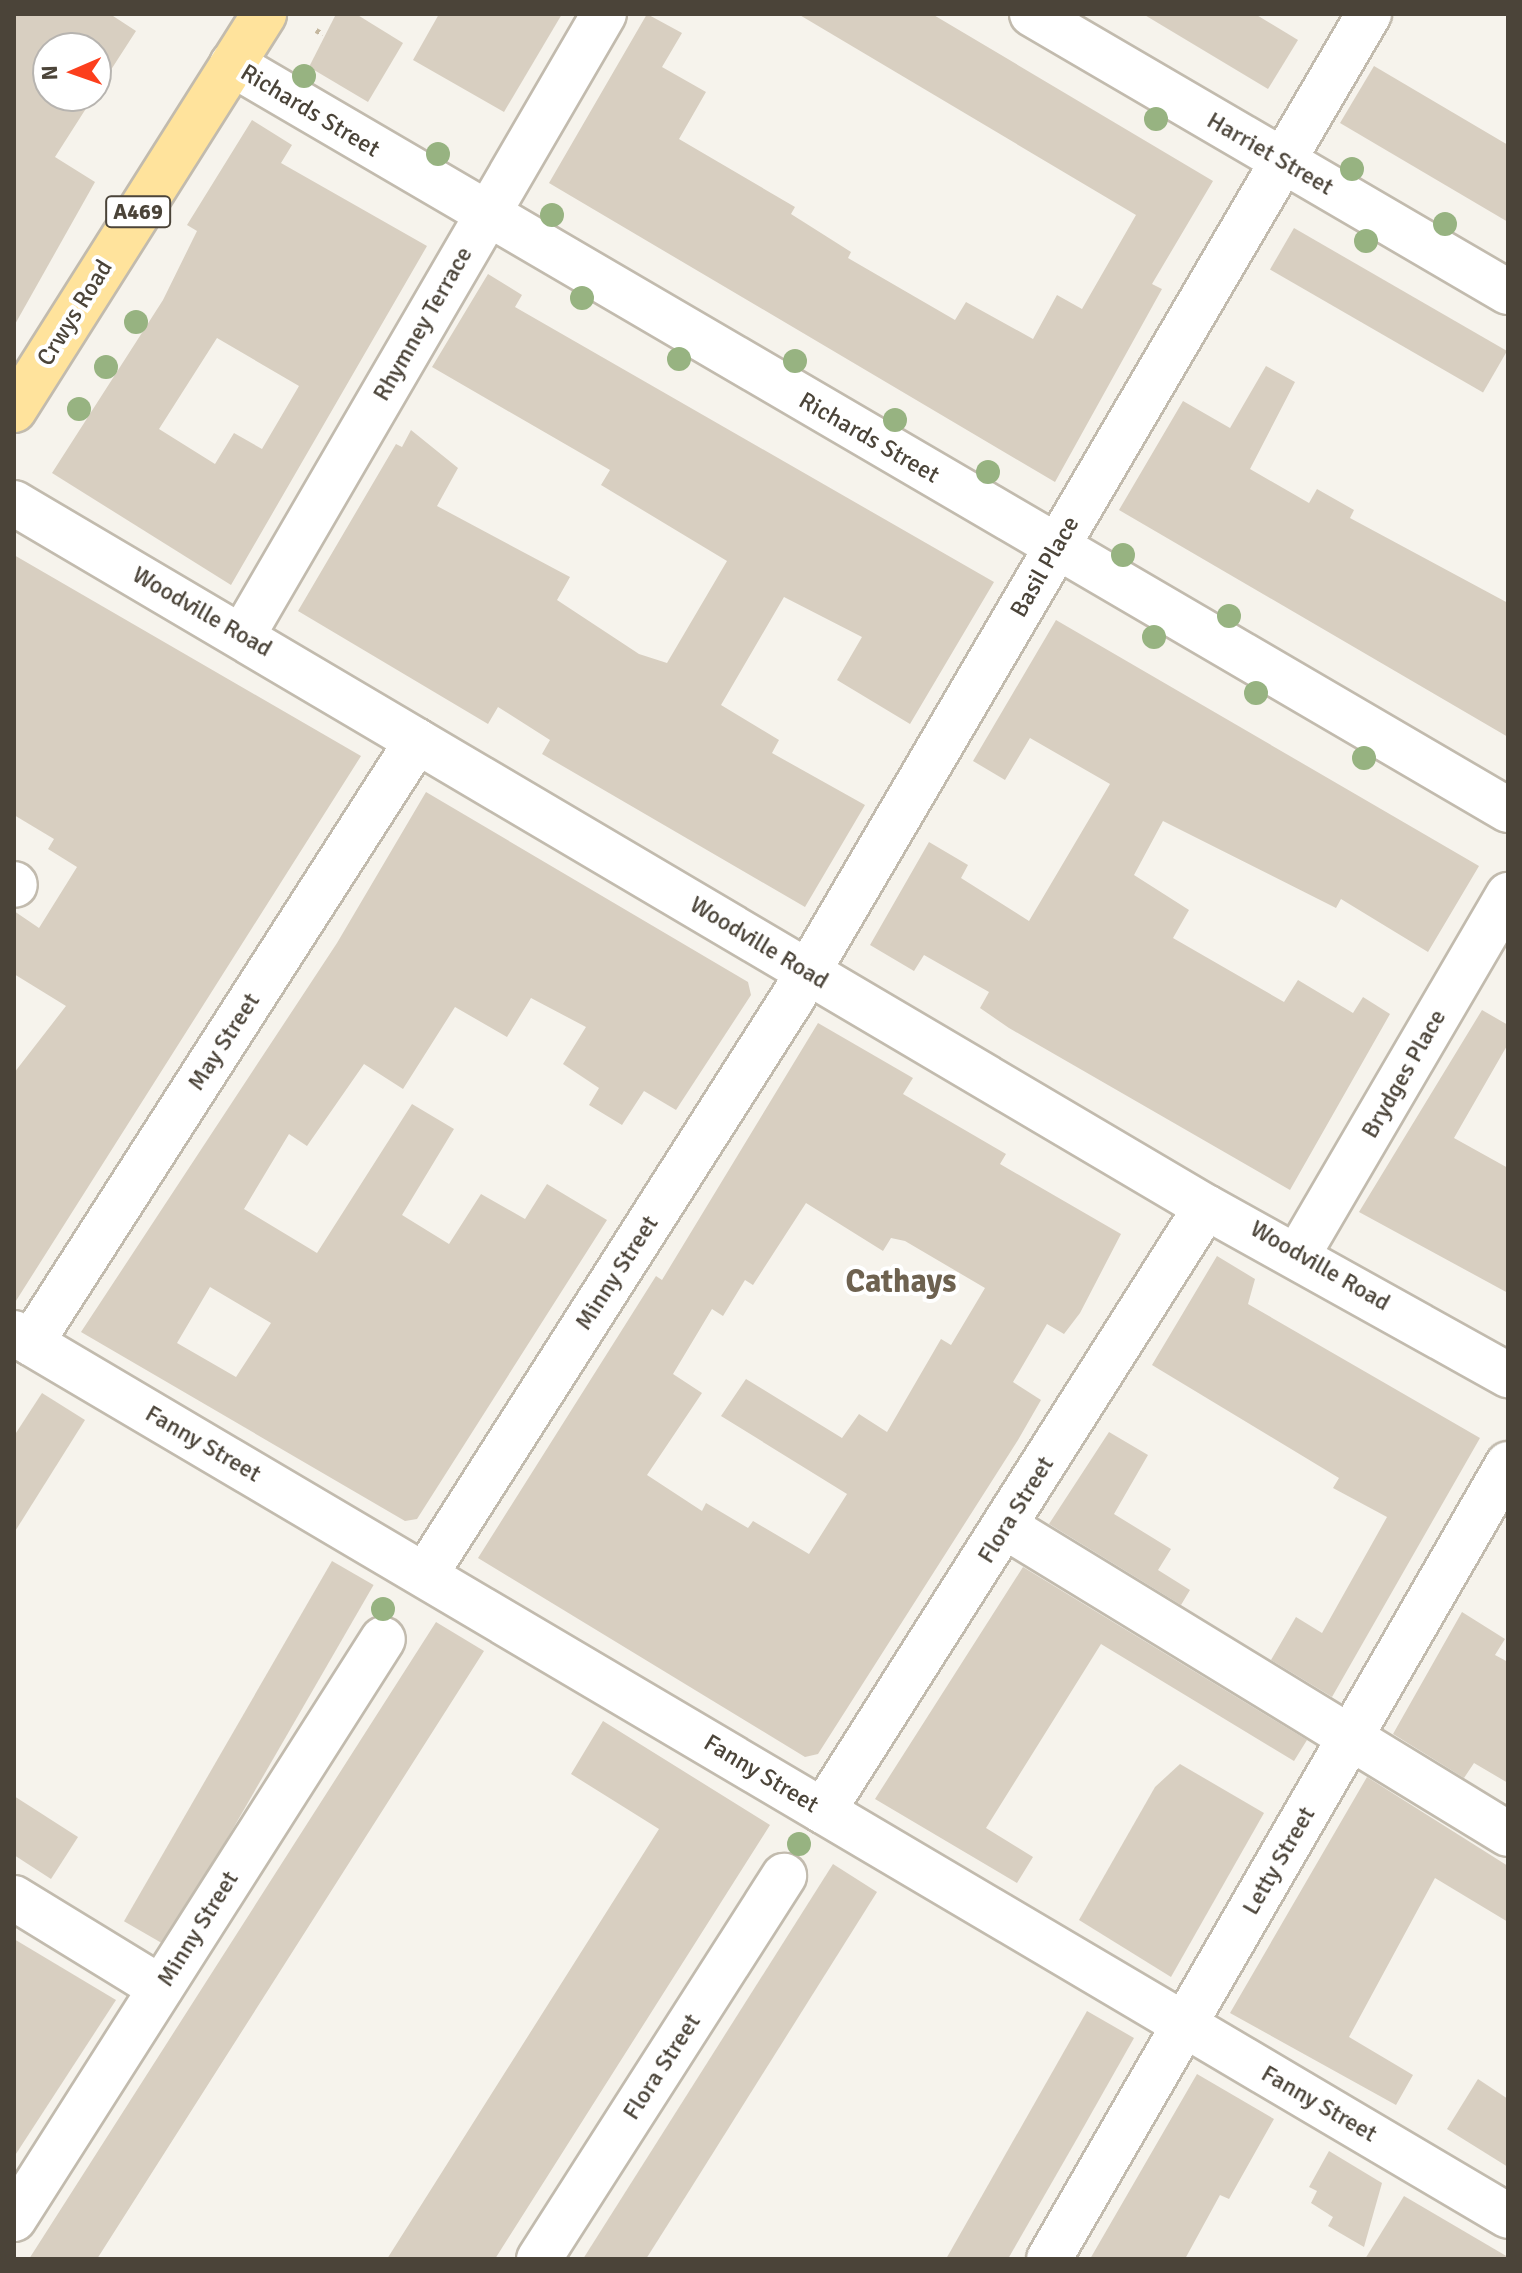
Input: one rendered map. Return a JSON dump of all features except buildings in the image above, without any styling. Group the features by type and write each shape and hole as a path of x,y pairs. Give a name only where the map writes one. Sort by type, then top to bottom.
{"main road":[{"name":"Crwys Road","path":"14,410 264,14"}],"street":[{"name":"Rhymney Terrace","path":"243,635 604,14"},
{"name":"Harriet Street","path":"1032,14 1508,292"},
{"name":"Basil Place","path":"807,971 1369,14"},
{"name":"Richards Street","path":"232,64 1508,810"},
{"name":"Woodville Road","path":"14,503 243,635 1206,1207 1299,1253 1508,1375"},
{"name":"May Street","path":"23,1338 417,741"},
{"name":"Brydges Place","path":"1299,1253 1508,895"},
{"name":"Minny Street","path":"425,1575 807,971"},
{"name":"Flora Street","path":"823,1811 1006,1527 1206,1207"},
{"name":"Fanny Street","path":"23,1338 1508,2216"},
{"name":"Letty Street","path":"1049,2259 1508,1464"},
{"path":"1006,1527 1508,1834"},
{"name":"Minny Street","path":"14,2219 383,1639"},
{"name":"Flora Street","path":"539,2259 784,1876"},
{"path":"14,1898 161,1988"}],"path":[{"path":"316,30 323,34"}],"district":[{"name":"Cathays","path":"901,1282"}]}
